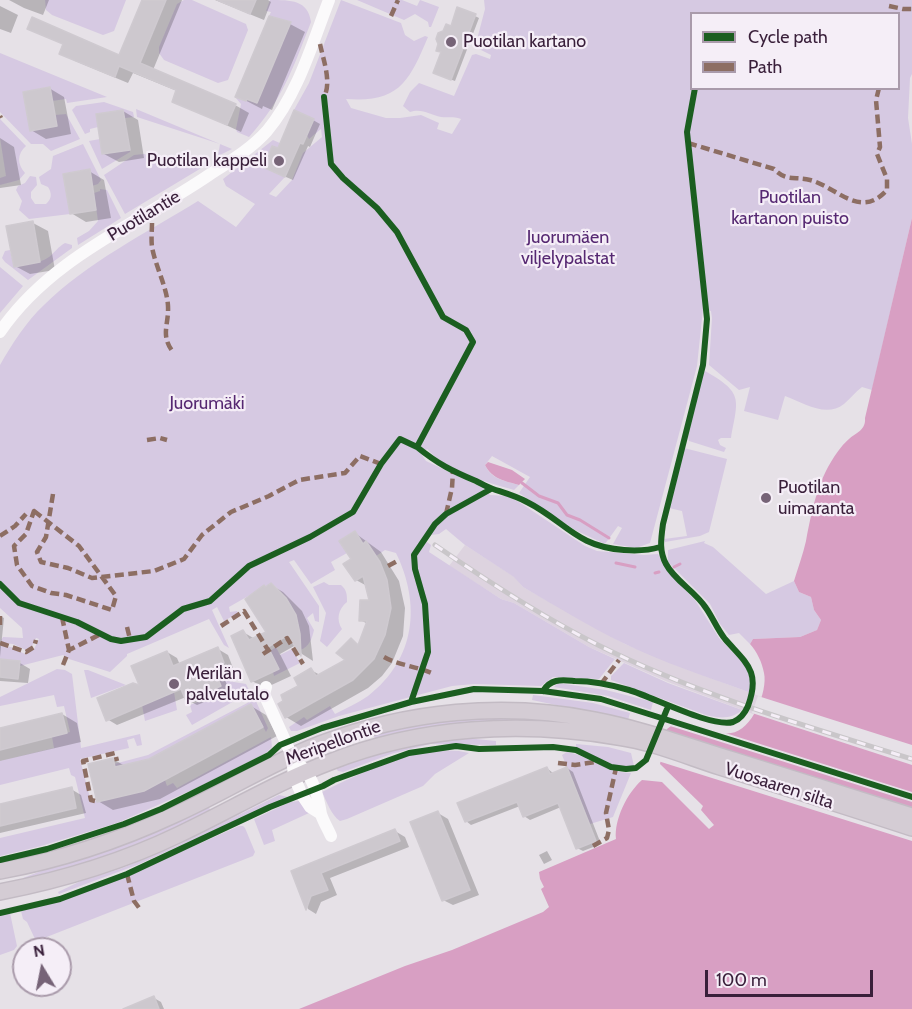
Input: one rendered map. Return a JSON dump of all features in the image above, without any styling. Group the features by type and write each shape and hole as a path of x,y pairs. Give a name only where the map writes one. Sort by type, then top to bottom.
{"main road":[{"name":"Meripellontie","path":"0,871 66,855 133,832 319,744 373,727 440,714 519,711 594,719 647,738"},
{"name":"Meripellontie","path":"0,892 71,875 147,849 300,774 376,746 442,733 479,729 560,730 647,738"},
{"name":"Vuosaaren silta","path":"647,738 912,816"},
{"name":"Vuosaaren silta","path":"647,738 912,828"}],"street":[{"name":"Puotilantie","path":"0,332 32,292 81,254 189,189 225,165 266,132 296,83 329,0"},
{"path":"265,691 300,774 321,802 321,814 331,836"}],"shaded area":[{"path":"912,218 912,1009 299,1009 543,912 549,907 541,889 544,887 539,872 616,839 619,815 631,792 642,780 662,782 709,829 714,825 701,810 703,806 660,764 667,729 671,726 724,734 739,731 752,718 757,709 765,681 762,665 750,644 753,639 800,637 817,630 821,620 814,610 811,597 799,592 794,581 823,477 841,447 864,425"},
{"path":"488,462 512,470 525,479 519,485 499,479 488,470 485,465"},
{"path":"465,545 515,577 523,587 625,644 775,702 761,717 668,682 589,647 514,603 501,599 449,566"}],"green space":[{"path":"45,0 126,0 114,31 103,35 52,15 46,10"},
{"path":"184,0 192,0 246,24 248,30 228,80 218,83 164,60 159,53 159,47 177,4"},
{"path":"270,0 285,0 302,5 311,22 279,96 249,137 237,132 241,104 235,97 257,103 290,22 269,16 271,12 266,11"},
{"path":"341,0 401,23 405,35 414,41 428,37 415,66 400,86 378,97 346,99 351,108 386,118 421,115 439,123 437,129 452,134 461,119 441,117 422,111 410,112 403,106 410,92 419,83 454,96 472,55 476,54 490,59 491,55 475,47 485,9 484,0 912,0 912,74 908,118 912,144 912,218 872,390 862,387 844,404 830,410 815,408 785,396 778,420 744,411 750,387 739,390 709,365 712,318 711,311 703,309 697,366 650,543 636,548 613,544 622,528 618,526 605,544 575,530 519,493 530,477 492,456 485,465 488,470 499,479 519,485 514,490 456,470 427,449 422,455 426,461 481,487 490,495 507,496 519,502 585,546 597,551 658,554 668,572 695,600 719,638 744,664 751,683 751,693 654,657 597,630 523,587 514,577 465,545 446,529 439,534 431,535 424,543 431,545 429,552 501,599 514,603 589,647 615,659 599,679 553,677 541,686 474,684 452,686 291,731 289,727 304,717 307,720 330,706 335,714 368,696 384,681 405,648 411,611 404,572 396,553 385,550 376,556 367,542 363,544 354,531 339,541 347,553 331,562 335,570 311,584 294,560 289,562 319,606 319,622 315,621 313,613 307,618 314,630 310,642 300,650 298,621 285,597 271,583 229,607 230,612 237,611 238,613 224,621 217,607 212,610 229,648 224,645 209,619 127,654 110,672 63,655 20,666 20,661 0,659 0,646 11,647 25,654 34,649 39,639 36,638 31,648 26,650 13,644 3,643 1,640 3,637 23,638 22,628 0,608 0,365 14,341 31,319 60,290 118,249 198,201 236,227 255,204 226,186 223,179 273,140 282,144 280,149 272,146 263,167 285,177 269,194 276,197 292,180 303,153 322,137 321,129 309,139 294,110 309,83"},
{"path":"357,0 402,0 417,6 420,0 439,7 429,27 428,22 415,14 404,20"},
{"path":"0,53 107,97 67,103 66,99 52,101 49,87 23,92 30,131 56,126 55,115 66,114 80,139 51,151 43,144 31,144 0,112"},
{"path":"104,102 133,112 134,117 125,118 123,110 96,114 98,127 90,129 90,132 85,134 72,110 76,106"},
{"path":"136,109 220,144 137,117"},
{"path":"0,119 26,146 19,159 25,173 19,180 0,185 0,178 6,176 0,138"},
{"path":"100,139 103,154 130,150 130,152 102,169 89,141"},
{"path":"83,144 101,180 92,186 89,169 63,174 70,214 29,219 19,210 22,201 16,190 18,186 25,183 30,176 36,177 37,185 31,192 31,198 35,204 46,204 51,196 50,191 48,187 41,184 39,177 51,169 53,156"},
{"path":"220,144 232,149 218,156"},
{"path":"144,154 195,167 205,162 208,164 125,214 104,175 134,155"},
{"path":"100,189 107,190 121,218 78,245 77,238 89,231 98,221 94,193"},
{"path":"65,243 72,245 72,248 28,280 2,258 5,251 10,250 14,266 37,262 49,257"},
{"path":"0,267 23,286 0,313"},
{"path":"705,371 726,385 735,398 731,438 718,440 720,445 726,448 724,452 689,441 688,437"},
{"path":"684,448 727,459 709,532 700,536 665,542 664,539 687,536 682,511 669,508"},
{"path":"705,541 704,543 713,547 766,594 794,581 799,592 811,597 814,610 821,620 817,630 800,637 753,639 750,644 739,633 729,635 720,624 710,604 668,562 668,550"},
{"path":"324,582 329,585 341,585 347,597 347,602 339,615 342,629 327,647 320,641 326,613 313,587"},
{"path":"276,647 280,655 292,649 300,663 274,676 273,672 279,669 273,657 264,655"},
{"path":"624,663 668,683 742,710 729,717 706,715 611,680 611,676"},
{"path":"227,665 230,673 228,681 246,684 250,692 192,725 186,715 192,712 190,705 203,700 201,694 221,686 215,670"},
{"path":"57,669 72,674 81,748 140,734 142,745 137,746 134,738 127,740 129,748 80,759 91,802 144,791 165,780 167,786 173,783 177,788 271,737 272,747 266,753 201,786 117,823 0,856 0,838 85,818 75,777 71,775 69,768 0,785 0,761 54,748 52,737 70,732 64,706 57,707 54,695 0,706 0,697"},
{"path":"84,670 88,670 126,685 91,698"},
{"path":"558,683 606,690 653,702 651,710 608,696 554,687"},
{"path":"174,692 177,710 145,721 142,705"},
{"path":"533,695 593,703 630,713 628,720 532,700"},
{"path":"255,699 268,728 266,732 251,705 149,759 115,767 114,764 148,755"},
{"path":"510,716 510,721 424,730 375,739 374,736 424,723"},
{"path":"466,738 496,741 496,745 430,744 391,754 343,772 338,771 335,767 425,741"},
{"path":"576,744 608,747 631,753 634,766 614,766 576,749"},
{"path":"435,750 469,753 435,774 423,786 340,821 332,812 322,792 392,761"},
{"path":"567,752 614,770 631,773 613,817 590,824 562,755"},
{"path":"279,795 288,797 137,865 59,894 58,892 83,880 120,869 176,846"},
{"path":"299,801 309,813 272,830 275,841 264,845 254,819 290,802"},
{"path":"208,807 211,810 204,816 176,830 97,860 23,880 23,878"},
{"path":"239,826 245,828 255,852 253,856 47,937 34,937 27,922 23,919 21,911 77,894 158,862"},
{"path":"10,913 15,937 12,937 12,951 0,955 0,916"}],"pier":[{"path":"758,696 912,745 912,765 752,713"},
{"path":"677,720 700,725 912,792 912,802 667,725"},
{"path":"663,730 912,809 912,841 658,761"}],"building":[{"path":"142,0 166,0 140,63 236,104 227,125 172,102 176,90 119,66 115,77 59,54 63,44 27,29 32,17 119,55"},
{"path":"217,0 256,0 250,14"},
{"name":"Puotilan kartano","path":"457,7 476,14 451,80 433,73 441,52 436,51 438,33 443,31 446,24 451,26"},
{"path":"269,16 291,22 257,103 247,99 246,101 235,97"},
{"path":"50,87 57,126 30,131 23,92"},
{"path":"123,110 130,150 102,154 96,114"},
{"path":"294,110 314,119 285,177 263,167 272,146 278,148"},
{"path":"90,169 96,210 70,214 63,174"},
{"path":"33,221 40,262 14,267 6,226"},
{"path":"355,531 363,544 366,541 380,562 387,580 391,608 385,635 374,659 353,680 285,718 278,704 283,701 281,695 298,686 294,678 311,668 316,676 345,660 336,653 351,638 358,645 367,621 359,621 360,600 369,600 363,576 355,581 343,564 351,559 339,541"},
{"path":"271,583 286,598 296,615 301,656 288,635 268,647 279,669 251,682 231,636 243,630 249,640 266,632 245,599 264,585 265,587"},
{"name":"Merilän palvelutalo","path":"218,647 224,663 213,667 221,686 186,701 181,689 106,721 97,698 133,683 139,685 131,666 167,651 173,666"},
{"path":"0,659 20,661 18,679 0,677"},
{"path":"251,704 263,727 144,791 97,802 88,764 113,758 115,767 149,759"},
{"path":"62,713 67,733 0,750 0,728"},
{"path":"547,767 550,774 567,767 596,841 576,849 558,803 523,817 517,802 465,822 457,803"},
{"path":"72,787 76,808 0,826 0,804"},
{"path":"438,811 470,890 442,901 410,822"},
{"path":"395,829 400,841 321,873 328,890 311,896 306,910 291,871"},
{"path":"154,996 159,1009 123,1009"}],"waterway":[{"path":"522,483 539,496 558,503 567,515 580,520 609,538"},
{"path":"616,563 635,567"},
{"path":"674,567 680,564"},
{"path":"655,573 659,572"}],"railway":[{"path":"435,545 535,610 636,663 753,708 912,759"}],"marked path":[{"path":"391,16 398,0"},
{"path":"889,6 912,9"},
{"path":"320,44 327,78 324,97"},
{"path":"688,143 774,169 787,177 810,180 848,199 867,202 887,190 887,179 877,154 880,147 876,100 878,90"},
{"path":"152,223 152,247 167,299 166,335 173,352"},
{"path":"147,440 160,438 167,440"},
{"path":"53,494 46,537 37,552 41,562 68,568 92,578 154,571 184,559 202,535 231,512 299,480 345,473 360,456 381,464"},
{"path":"446,514 453,471"},
{"path":"34,511 79,546 116,596 112,610 32,586 17,565 14,546 26,534 34,511"},
{"path":"0,536 15,526 26,514"},
{"path":"388,566 399,560"},
{"path":"221,626 244,611 268,650"},
{"path":"0,616 0,629"},
{"path":"62,617 69,650"},
{"path":"127,627 130,639"},
{"path":"63,665 69,650 101,634"},
{"path":"263,654 287,638 303,664"},
{"path":"0,643 26,652 34,647 36,640"},
{"path":"384,657 434,674"},
{"path":"601,684 619,660"},
{"path":"95,801 91,800 83,761 115,753 117,761"},
{"path":"558,763 575,765 596,762"},
{"path":"593,846 607,838 609,830 606,813 616,768"},
{"path":"127,874 134,901 140,909"}],"cycle path":[{"path":"543,691 557,681 602,684 629,690 711,721 723,723 733,722 740,717 747,709 752,694 753,684 749,668 722,635 701,602 670,570 661,550 663,524 703,365 707,319 687,132 695,90"},
{"path":"0,584 19,603 77,622 111,639 121,641 146,637 183,609 210,601 249,566 310,537 353,512 381,464 400,439 417,447 473,342 466,330 443,317 397,232 377,208 343,178 331,164 324,97"},
{"path":"417,447 452,470 540,509 582,539 594,544 629,550 660,547"},
{"path":"411,702 428,652 425,604 415,569 414,555 435,524 446,514 491,489"},
{"path":"0,860 47,849 124,824 161,809 269,755 280,745 322,728 411,702 474,689 543,691 601,699 912,797"},
{"path":"0,913 60,899 127,874 270,807 334,780 409,753 456,746 479,749 553,747 576,750 611,767 636,768 646,760 667,709"}],"place":[{"name":"Puotilan kartano","path":"451,42"},
{"name":"Puotilan kappeli","path":"279,161"},
{"name":"Puotilan uimaranta","path":"766,498"},
{"name":"Merilän palvelutalo","path":"174,684"}],"park label":[{"name":"Puotilan kartanon puisto","path":"790,208"},
{"name":"Juorumäen viljelypalstat","path":"568,248"},
{"name":"Juorumäki","path":"207,404"}]}
